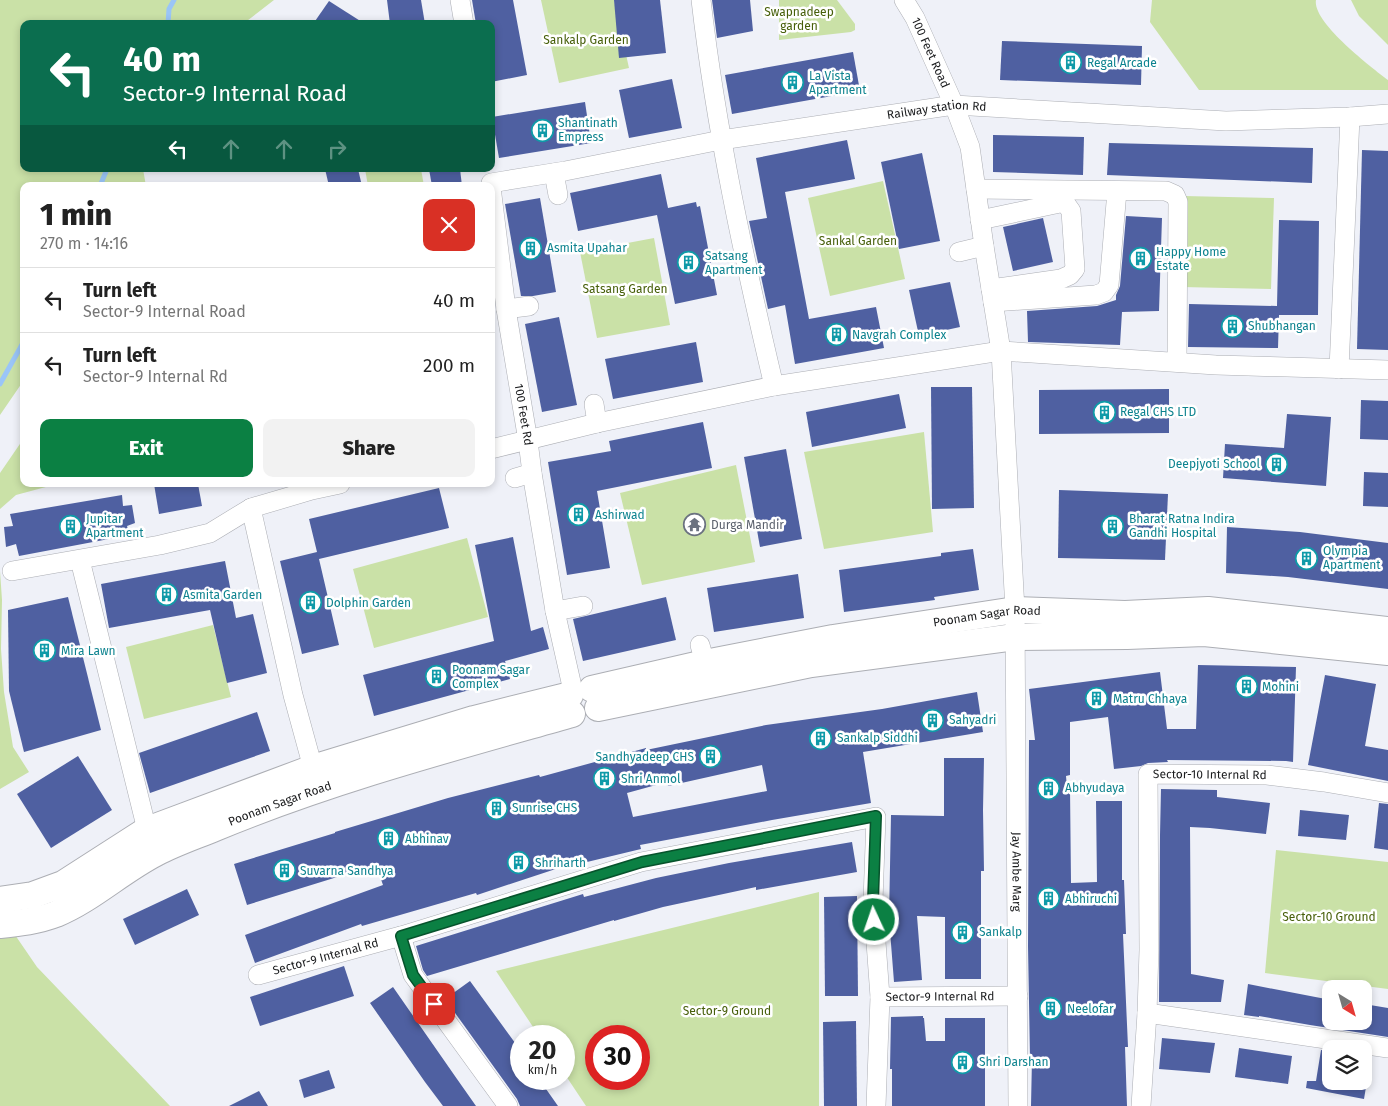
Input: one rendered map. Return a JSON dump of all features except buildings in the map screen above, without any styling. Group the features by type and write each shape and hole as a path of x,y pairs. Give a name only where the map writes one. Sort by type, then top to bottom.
{"main road":[{"name":"Poonam Sagar Road","path":"0,925 34,920 72,906 152,841 216,827 303,794 375,771 581,699 703,654 833,638 1015,610 1125,614 1208,610 1388,630"},
{"name":"Poonam Sagar Road","path":"0,900 33,894 63,884 152,841 313,768 474,719 581,699 811,664 1015,637 1127,636 1204,632 1388,652"}],"street":[{"path":"460,0 463,20"},
{"path":"701,0 706,47 748,303 786,390"},
{"name":"100 Feet Road","path":"904,0 915,18 954,105 970,147 1001,351"},
{"name":"Railway station Rd","path":"490,181 689,152 721,140 954,105 1226,121 1388,114"},
{"path":"1339,369 1350,117"},
{"path":"559,172 564,194"},
{"path":"976,189 1166,191 1174,195 1178,202 1177,362"},
{"path":"992,296 1096,295 1104,292 1109,285 1117,191"},
{"path":"980,220 1060,203 1066,204 1070,211 1075,269 1070,275 1061,279 992,296"},
{"name":"100 Feet Rd","path":"495,221 506,309 528,440 523,475 562,641 581,699"},
{"path":"959,252 984,246"},
{"path":"506,309 528,306"},
{"path":"495,448 597,423 1001,351 1216,364 1388,370"},
{"name":"Jay Ambe Marg","path":"1001,351 1015,610 1018,1106"},
{"path":"594,404 597,423"},
{"path":"12,571 160,545 210,533 251,508 326,487"},
{"path":"251,508 293,695 313,768"},
{"path":"80,560 152,841"},
{"path":"555,611 583,606"},
{"name":"Sector-10 Internal Rd","path":"1141,1106 1149,950 1148,774 1267,775 1388,793"},
{"name":"Sector-9 Internal Rd","path":"258,976 401,936 642,862 876,816 873,901 880,997 876,1106"},
{"path":"401,936 413,975 508,1106"},
{"name":"Sector-9 Internal Rd","path":"880,997 1018,996"},
{"path":"1147,1013 1388,1048"}],"green space":[{"path":"0,0 274,0 248,20 20,20 20,172 144,172 145,182 20,182 20,386 0,415"},
{"name":"Sankalp Garden","path":"541,0 614,0 629,68 559,83"},
{"name":"Swapnadeep garden","path":"779,0 837,0 855,24 855,30 779,40"},
{"path":"1152,0 1316,0 1317,9 1323,20 1344,43 1388,80 1388,90 1199,90 1150,22"},
{"path":"1351,0 1388,0 1388,45 1359,16"},
{"path":"366,172 422,172 423,182 367,182"},
{"name":"Sankal Garden","path":"883,181 905,279 830,296 808,198"},
{"path":"1184,196 1274,198 1271,289 1182,287"},
{"name":"Satsang Garden","path":"654,238 670,325 597,338 580,252"},
{"path":"924,432 933,532 824,549 804,452"},
{"path":"20,444 20,487 46,487 16,495 0,509 0,473"},
{"path":"736,465 755,562 642,585 620,493"},
{"path":"467,538 488,617 374,648 353,569"},
{"path":"0,571 2,600 1,649 4,692 13,747 29,772 0,789"},
{"path":"213,625 231,697 144,719 126,647"},
{"name":"Sector-10 Ground","path":"1276,850 1388,862 1388,989 1372,987 1372,980 1322,980 1265,973"},
{"name":"Sector-9 Ground","path":"819,892 819,1106 586,1106 575,1090 575,1025 532,1025 496,971"},
{"path":"0,913 37,967 170,1106 0,1106"}],"waterway":[{"path":"168,20 169,9 174,0"},
{"path":"102,182 106,172"},
{"path":"0,384 20,348"}],"place":[{"name":"Regal Arcade","path":"1071,63"},
{"name":"La Vista Apartment","path":"793,83"},
{"name":"Shantinath Empress","path":"542,130"},
{"name":"Asmita Upahar","path":"531,248"},
{"name":"Happy Home Estate","path":"1140,259"},
{"name":"Satsang Apartment","path":"689,263"},
{"name":"Shubhangan","path":"1232,326"},
{"name":"Navgrah Complex","path":"836,335"},
{"name":"Regal CHS LTD","path":"1104,412"},
{"name":"Deepjyoti School","path":"1276,464"},
{"name":"Ashirwad","path":"579,515"},
{"name":"Durga Mandir","path":"695,525"},
{"name":"Jupitar Apartment","path":"70,526"},
{"name":"Bharat Ratna Indira Gandhi Hospital","path":"1113,526"},
{"name":"Olympia Apartment","path":"1307,558"},
{"name":"Asmita Garden","path":"167,595"},
{"name":"Dolphin Garden","path":"310,603"},
{"name":"Mira Lawn","path":"45,651"},
{"name":"Poonam Sagar Complex","path":"436,677"},
{"name":"Mohini","path":"1246,687"},
{"name":"Matru Chhaya","path":"1097,699"},
{"name":"Sahyadri","path":"933,720"},
{"name":"Sankalp Siddhi","path":"821,738"},
{"name":"Sandhyadeep CHS","path":"710,757"},
{"name":"Shri Anmol","path":"605,779"},
{"name":"Abhyudaya","path":"1049,788"},
{"name":"Sunrise CHS","path":"496,808"},
{"name":"Abhinav","path":"389,839"},
{"name":"Shriharth","path":"519,863"},
{"name":"Suvarna Sandhya","path":"284,871"},
{"name":"Abhiruchi","path":"1049,899"},
{"name":"Sankalp","path":"963,932"},
{"name":"Neelofar","path":"1051,1009"},
{"name":"Shri Darshan","path":"963,1062"}],"route":[{"path":"434,1004 413,975 401,936 642,862 876,816 874,920"}]}
